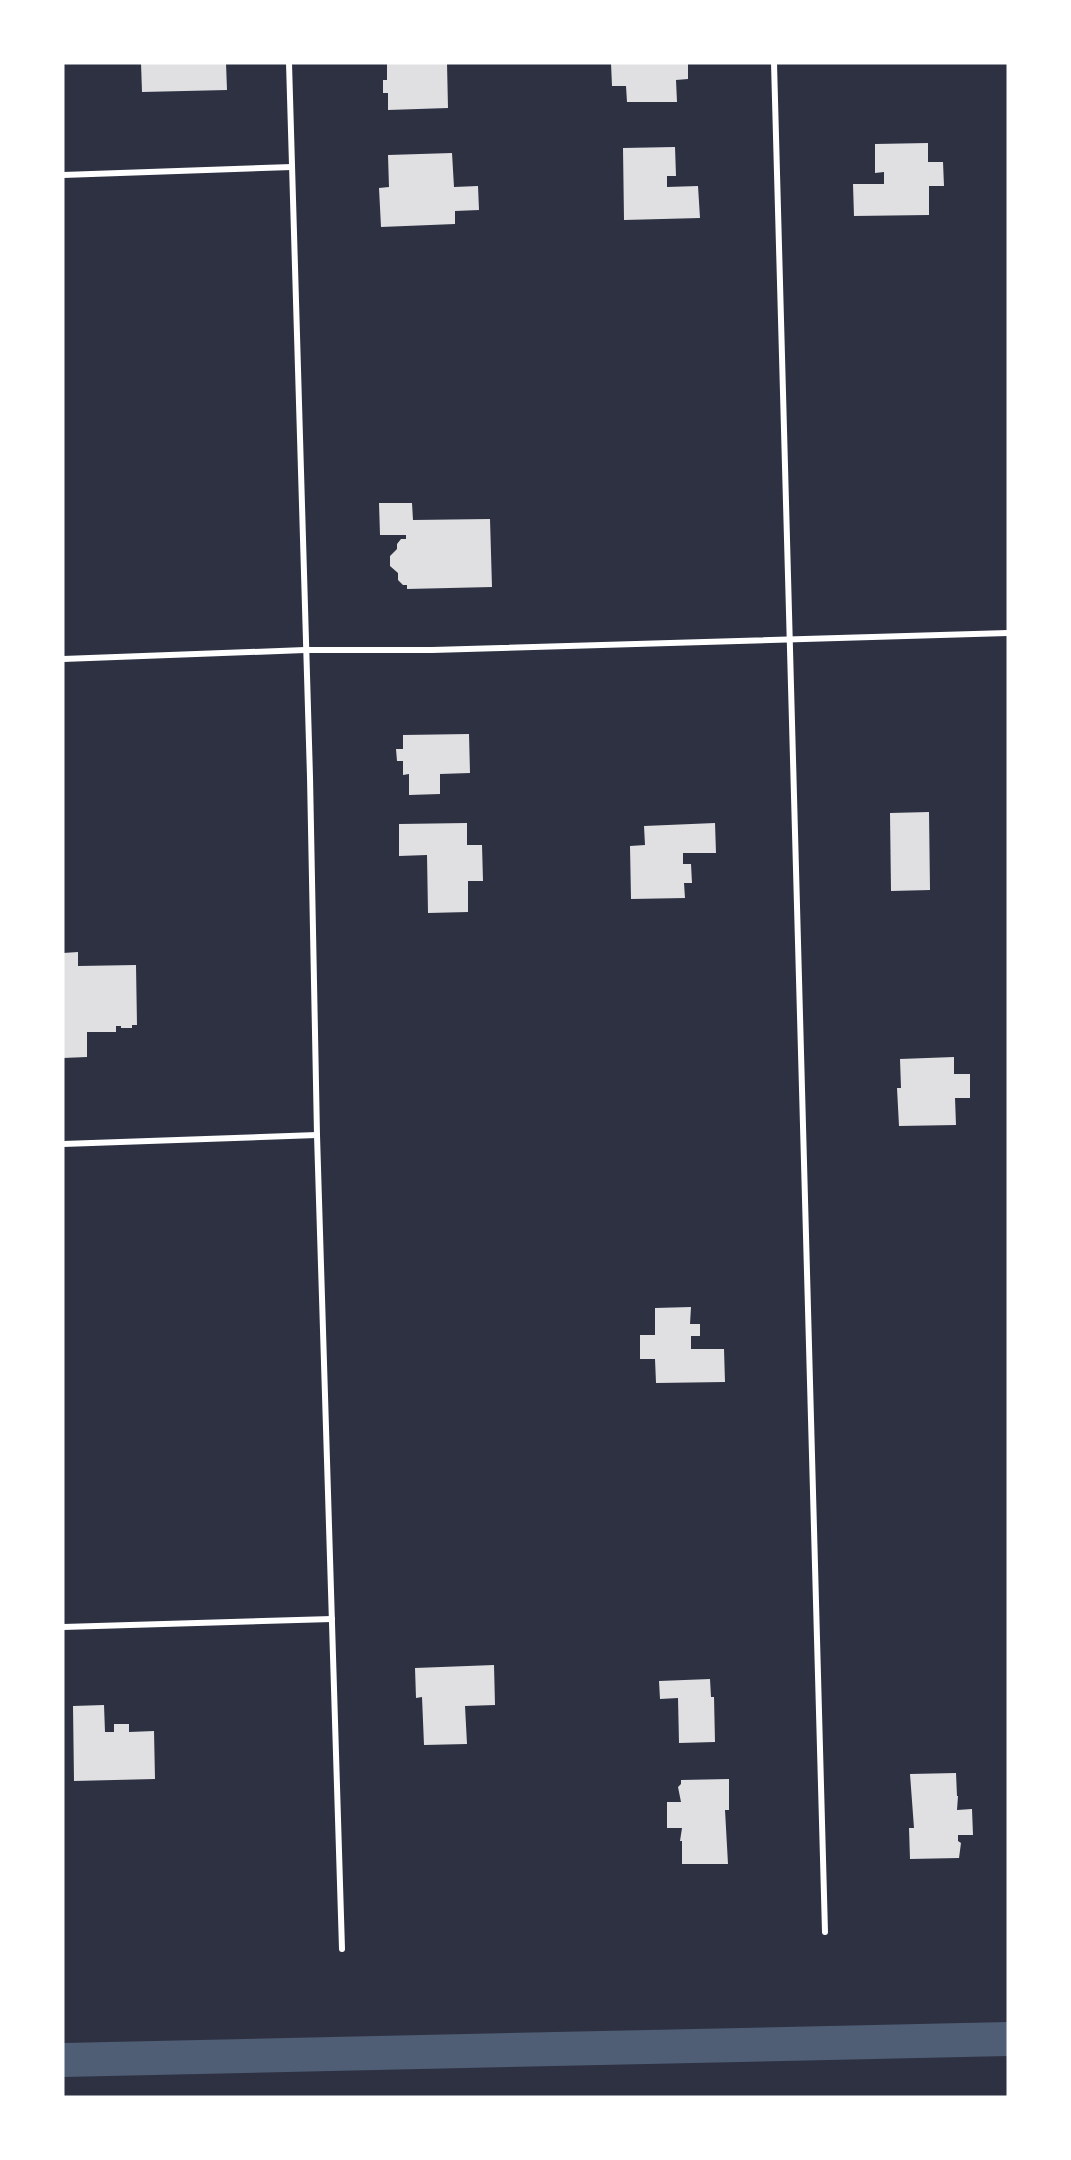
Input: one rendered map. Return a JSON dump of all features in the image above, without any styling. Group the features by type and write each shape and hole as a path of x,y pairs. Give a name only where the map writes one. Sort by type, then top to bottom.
{"street":[{"path":"289,63 317,1135 342,1949"},
{"path":"774,63 825,1932"},
{"path":"63,175 292,167"},
{"path":"63,659 305,650 432,650 1008,633"},
{"path":"63,1144 317,1135"},
{"path":"63,1627 332,1619"}],"building":[{"path":"141,63 226,63 227,90 142,92"},
{"path":"387,63 447,63 448,108 388,110 388,93 383,93 383,80 387,80"},
{"path":"611,63 688,63 688,79 676,80 677,102 627,102 626,86 612,86"},
{"path":"928,143 928,162 943,162 944,186 929,186 929,215 854,216 853,184 884,184 884,172 875,173 875,144"},
{"path":"675,147 676,176 667,176 667,187 698,186 700,218 624,220 623,148"},
{"path":"452,153 454,187 478,186 479,210 455,211 455,224 381,227 379,188 389,187 388,155"},
{"path":"379,503 412,503 413,520 490,519 492,587 407,589 407,585 403,585 398,580 398,573 390,566 390,556 397,549 397,544 401,539 406,539 406,535 380,535"},
{"path":"469,734 470,773 440,774 440,794 409,795 409,774 403,775 403,761 397,761 396,749 403,749 403,735"},
{"path":"929,812 930,890 891,891 890,813"},
{"path":"467,823 467,845 482,845 483,881 468,881 468,912 428,913 427,855 399,856 399,824"},
{"path":"715,823 716,853 683,853 683,864 691,864 692,883 684,883 685,898 631,899 630,846 645,845 644,826"},
{"path":"78,952 78,966 136,965 137,1025 132,1025 132,1028 116,1026 116,1032 87,1032 87,1057 63,1058 63,953"},
{"path":"954,1057 954,1074 970,1074 970,1098 955,1098 956,1125 899,1126 897,1088 901,1088 900,1059"},
{"path":"691,1307 690,1324 700,1324 700,1336 691,1336 691,1349 724,1349 725,1382 656,1383 655,1359 640,1359 640,1335 655,1335 655,1308"},
{"path":"494,1665 495,1705 465,1706 467,1744 424,1745 422,1697 416,1698 415,1668"},
{"path":"710,1679 711,1697 714,1697 715,1742 679,1743 678,1698 660,1699 659,1681"},
{"path":"104,1705 105,1732 114,1732 114,1724 129,1724 129,1732 154,1731 155,1779 74,1781 73,1706"},
{"path":"956,1773 957,1810 972,1809 973,1835 958,1835 958,1841 961,1843 959,1858 910,1859 909,1828 914,1828 910,1774"},
{"path":"729,1779 729,1810 725,1810 728,1864 682,1864 682,1841 680,1841 682,1828 667,1828 667,1802 681,1802 678,1787 681,1780"}],"waterway":[{"path":"63,2060 1008,2039"}]}
